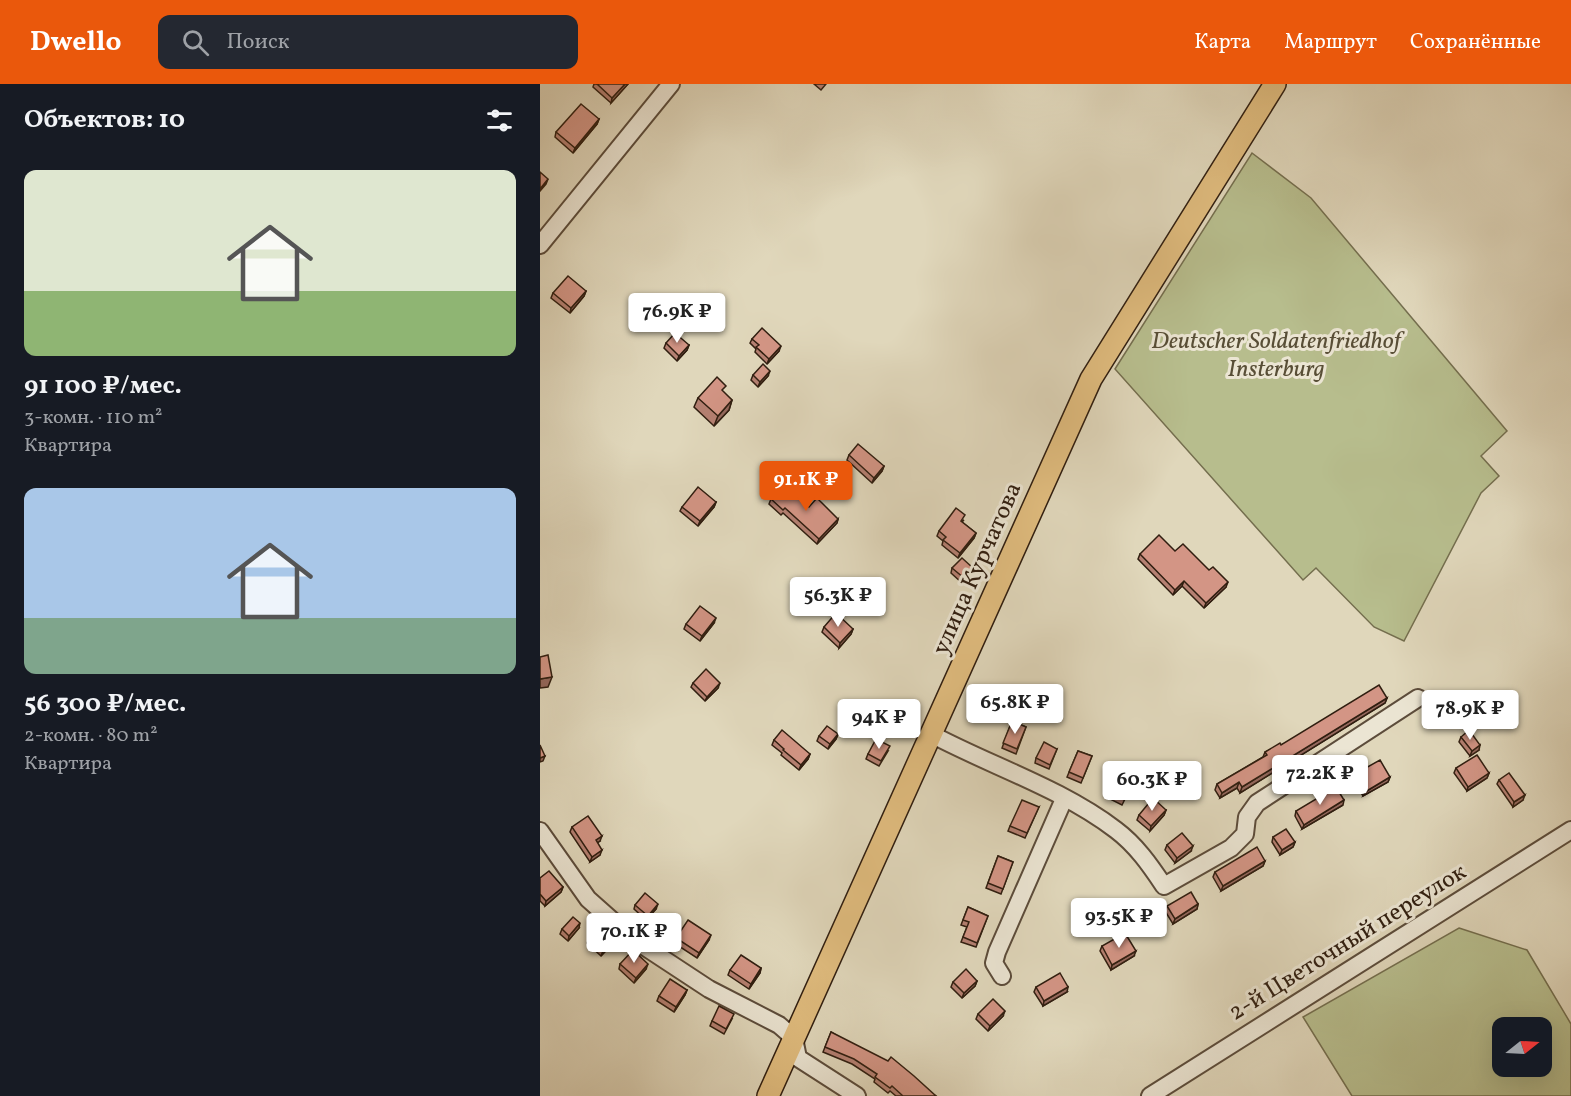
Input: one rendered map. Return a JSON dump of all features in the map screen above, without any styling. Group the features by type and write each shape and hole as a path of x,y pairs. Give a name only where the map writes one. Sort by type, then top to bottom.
{"main road":[{"name":"улица Курчатова","path":"768,1096 1091,380 1275,84"}],"street":[{"path":"540,245 671,84"},
{"path":"931,735 1064,799 1116,830 1147,860 1164,886 1231,848 1245,834 1247,817 1257,803 1418,698"},
{"path":"1002,976 994,963 997,952 1064,799"},
{"name":"2-й Цветочный переулок","path":"1150,1096 1571,830"},
{"path":"540,831 588,899 633,939 709,989 779,1025 794,1038 798,1058 857,1096"}],"green space":[{"name":"Deutscher Soldatenfriedhof Insterburg","path":"1252,153 1311,198 1507,431 1481,456 1499,476 1481,493 1404,641 1374,627 1316,568 1303,580 1115,369"},
{"path":"1459,928 1527,950 1571,1024 1571,1096 1352,1096 1303,1017"}],"building":[{"path":"597,84 625,84 612,98"},
{"path":"581,104 599,119 575,148 556,132"},
{"path":"540,172 548,179 540,189"},
{"path":"568,276 586,291 571,308 553,293"},
{"path":"762,328 781,346 769,359 756,347 759,345 752,339"},
{"path":"675,333 689,345 679,356 666,343"},
{"path":"763,364 770,371 760,382 753,375"},
{"path":"717,377 726,386 722,390 732,400 718,416 698,398"},
{"path":"858,444 884,466 874,478 849,455"},
{"path":"785,484 809,507 817,498 838,519 819,539 785,508 783,510 771,499"},
{"path":"698,487 716,502 700,521 682,507"},
{"path":"956,508 965,515 961,521 976,533 960,553 943,540 946,537 939,531"},
{"path":"1159,535 1175,551 1183,544 1209,570 1213,567 1228,582 1206,603 1184,581 1175,590 1140,554"},
{"path":"962,558 973,568 964,578 952,568"},
{"path":"700,606 716,618 702,636 686,624"},
{"path":"836,613 853,629 840,643 824,627"},
{"path":"548,655 552,677 540,679 540,657"},
{"path":"706,669 720,683 707,697 693,683"},
{"path":"1379,685 1387,698 1242,787 1239,782 1222,793 1217,784 1267,755 1265,752 1280,743 1281,745"},
{"path":"1012,721 1026,727 1017,749 1003,743"},
{"path":"827,726 838,734 830,744 819,736"},
{"path":"782,730 810,754 801,765 774,740"},
{"path":"1469,730 1480,745 1472,751 1461,737"},
{"path":"876,739 890,746 881,761 868,754"},
{"path":"1044,742 1057,749 1050,765 1036,758"},
{"path":"540,745 545,756 540,758"},
{"path":"1078,751 1092,756 1083,778 1069,772"},
{"path":"1477,755 1489,773 1468,787 1456,768"},
{"path":"1380,760 1390,777 1365,792 1355,774"},
{"path":"1509,773 1525,795 1514,802 1499,780"},
{"path":"1121,774 1134,781 1124,800 1110,793"},
{"path":"1336,787 1344,800 1304,825 1296,811"},
{"path":"1153,798 1166,810 1151,826 1139,815"},
{"path":"1022,800 1039,807 1027,833 1010,826"},
{"path":"588,816 602,836 596,840 602,850 592,857 572,827"},
{"path":"1286,829 1295,842 1282,850 1273,837"},
{"path":"1182,833 1193,846 1177,858 1167,845"},
{"path":"1257,847 1265,861 1223,886 1215,872"},
{"path":"998,856 1013,862 1003,889 988,883"},
{"path":"549,871 563,887 546,901 540,894 540,878"},
{"path":"1191,892 1198,904 1175,919 1167,906"},
{"path":"645,893 658,904 648,916 635,905"},
{"path":"968,907 988,916 977,943 963,937 969,922 963,920"},
{"path":"573,917 580,923 569,936 562,929"},
{"path":"688,920 711,935 699,953 676,938"},
{"path":"600,925 615,938 603,951 589,938"},
{"path":"1125,933 1136,951 1112,965 1102,946"},
{"path":"633,950 648,964 636,978 620,964"},
{"path":"741,955 761,968 751,984 730,970"},
{"path":"966,969 977,981 964,993 953,982"},
{"path":"1060,973 1068,987 1044,1001 1036,987"},
{"path":"670,979 687,990 676,1007 659,996"},
{"path":"993,999 1005,1011 990,1026 978,1014"},
{"path":"719,1006 734,1014 726,1029 712,1021"},
{"path":"831,1032 888,1061 891,1057 936,1096 903,1096 892,1086 890,1088 875,1077 877,1074 854,1059 825,1047"}]}
